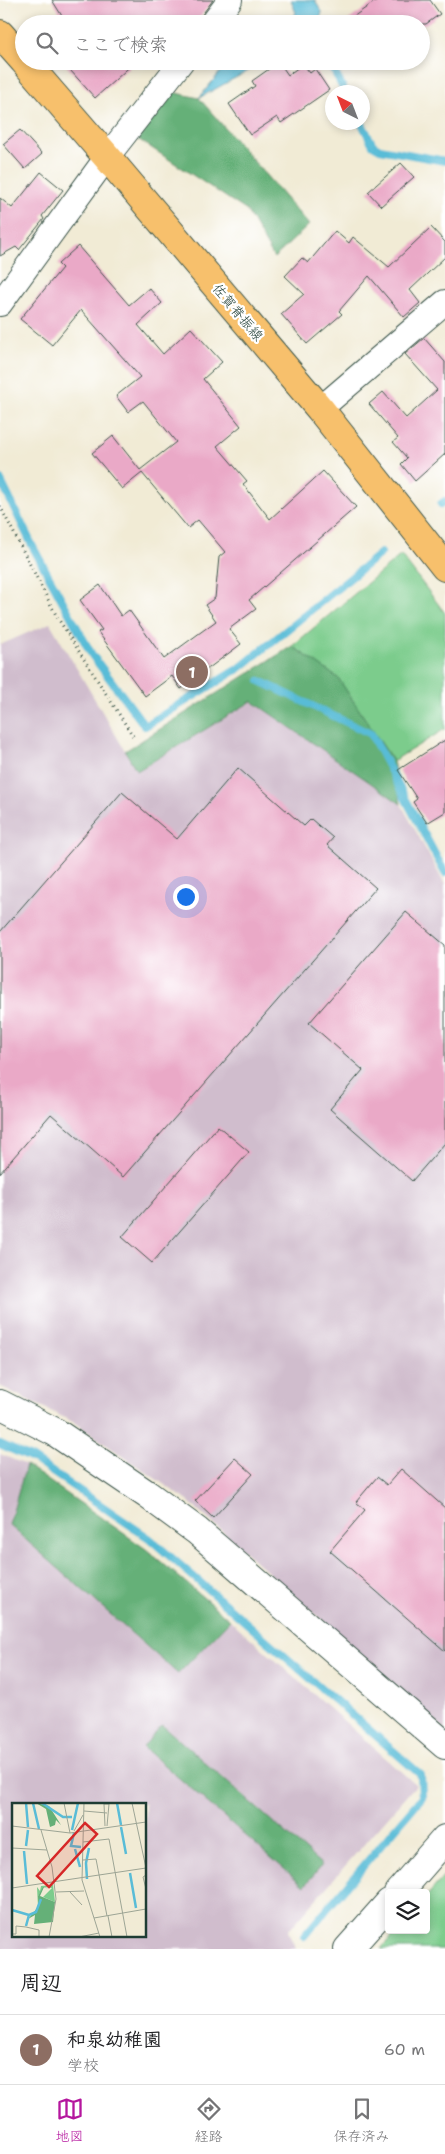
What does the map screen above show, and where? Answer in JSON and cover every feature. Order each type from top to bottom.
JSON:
[{"type":"main road","name":"佐賀脊振線","points":[[0,34],[15,51]]},
{"type":"main road","name":"佐賀脊振線","points":[[32,70],[107,156],[320,409],[445,567]]},
{"type":"street","points":[[219,15],[230,0]]},
{"type":"street","points":[[0,304],[107,156],[175,70]]},
{"type":"street","points":[[320,409],[445,302]]},
{"type":"street","points":[[0,1404],[55,1432],[148,1495],[197,1531],[445,1745]]},
{"type":"street","points":[[401,1889],[445,1839]]},
{"type":"street","points":[[348,1949],[385,1907]]},
{"type":"path","points":[[0,506],[57,616],[133,736]]},
{"type":"shaded area","points":[[50,623],[137,771],[252,701],[401,804],[445,885],[445,1730],[188,1501],[75,1423],[0,1386],[0,645]]},
{"type":"shaded area","points":[[0,1454],[26,1465],[146,1549],[230,1620],[416,1785],[288,1931],[296,1949],[0,1949]]},
{"type":"green space","points":[[168,91],[199,98],[309,225],[274,258],[247,211],[132,135]]},
{"type":"green space","points":[[401,555],[445,613],[445,729],[393,761],[338,678],[292,646]]},
{"type":"green space","points":[[292,646],[338,678],[393,761],[401,804],[252,701],[137,771],[125,751]]},
{"type":"green space","points":[[26,1465],[146,1549],[230,1620],[178,1674],[9,1525]]},
{"type":"green space","points":[[162,1725],[322,1865],[304,1886],[143,1747]]},
{"type":"green space","points":[[445,1875],[445,1949],[381,1949],[394,1934],[430,1934],[430,1892]]},
{"type":"water","points":[[291,0],[315,0],[322,13],[321,15],[295,15],[296,13]]},
{"type":"water","points":[[222,70],[250,70],[199,98]]},
{"type":"building","points":[[52,0],[213,0],[202,15],[61,15]]},
{"type":"building","points":[[377,0],[430,0],[440,14],[430,21],[430,15],[356,15]]},
{"type":"building","points":[[70,70],[126,70],[95,98]]},
{"type":"building","points":[[268,70],[285,70],[288,75],[295,70],[308,70],[310,73],[316,70],[326,85],[325,93],[281,123],[277,117],[250,135],[229,104],[255,86],[252,81]]},
{"type":"building","points":[[20,130],[42,154],[25,169],[3,144]]},
{"type":"building","points":[[401,163],[414,177],[381,206],[368,192]]},
{"type":"building","points":[[41,172],[63,190],[42,216],[44,219],[19,250],[16,247],[0,256],[0,198],[12,208]]},
{"type":"building","points":[[431,227],[445,242],[445,257],[410,290],[420,303],[404,317],[369,276],[339,311],[342,314],[307,344],[281,314],[304,294],[285,276],[302,258],[308,263],[335,231],[349,243],[353,237],[389,267]]},
{"type":"building","points":[[78,246],[129,305],[149,288],[162,303],[138,325],[163,354],[191,328],[222,362],[203,379],[241,426],[217,446],[247,481],[243,484],[270,519],[323,471],[356,507],[249,600],[256,609],[229,629],[241,644],[181,689],[172,676],[145,696],[98,632],[102,630],[80,600],[100,585],[121,616],[129,610],[164,659],[216,621],[205,605],[215,598],[219,557],[225,552],[198,520],[188,528],[142,473],[122,489],[92,453],[113,436],[140,470],[176,442],[143,401],[128,412],[116,396],[140,377],[81,310],[52,345],[20,319],[62,268],[58,264]]},
{"type":"building","points":[[424,338],[445,362],[445,454],[415,481],[401,464],[407,458],[393,442],[398,438],[369,404],[383,392],[406,418],[437,390],[405,354]]},
{"type":"building","points":[[445,740],[445,812],[427,823],[413,802],[417,799],[398,770]]},
{"type":"building","points":[[238,768],[304,826],[311,819],[333,838],[327,845],[376,888],[123,1177],[51,1114],[0,1173],[0,932],[122,792],[177,839]]},
{"type":"building","points":[[406,912],[445,945],[445,1143],[412,1181],[330,1109],[363,1070],[309,1023]]},
{"type":"building","points":[[218,1126],[249,1152],[152,1263],[122,1237]]},
{"type":"building","points":[[235,1458],[253,1474],[213,1518],[195,1501]]},
{"type":"building","points":[[401,1469],[445,1508],[445,1651],[330,1551],[365,1510],[356,1502],[377,1477],[387,1485]]},
{"type":"waterway","points":[[334,70],[341,85]]},
{"type":"waterway","points":[[365,130],[373,145],[380,149],[445,161]]},
{"type":"waterway","points":[[0,479],[34,549],[92,655],[145,726],[241,667],[381,553]]},
{"type":"waterway","points":[[441,504],[445,501]]},
{"type":"waterway","points":[[260,681],[371,734],[445,873]]},
{"type":"waterway","points":[[0,1444],[33,1459],[149,1538],[421,1775],[422,1797],[304,1936]]},
{"type":"place","name":"和泉幼稚園","points":[[192,672]]}]
